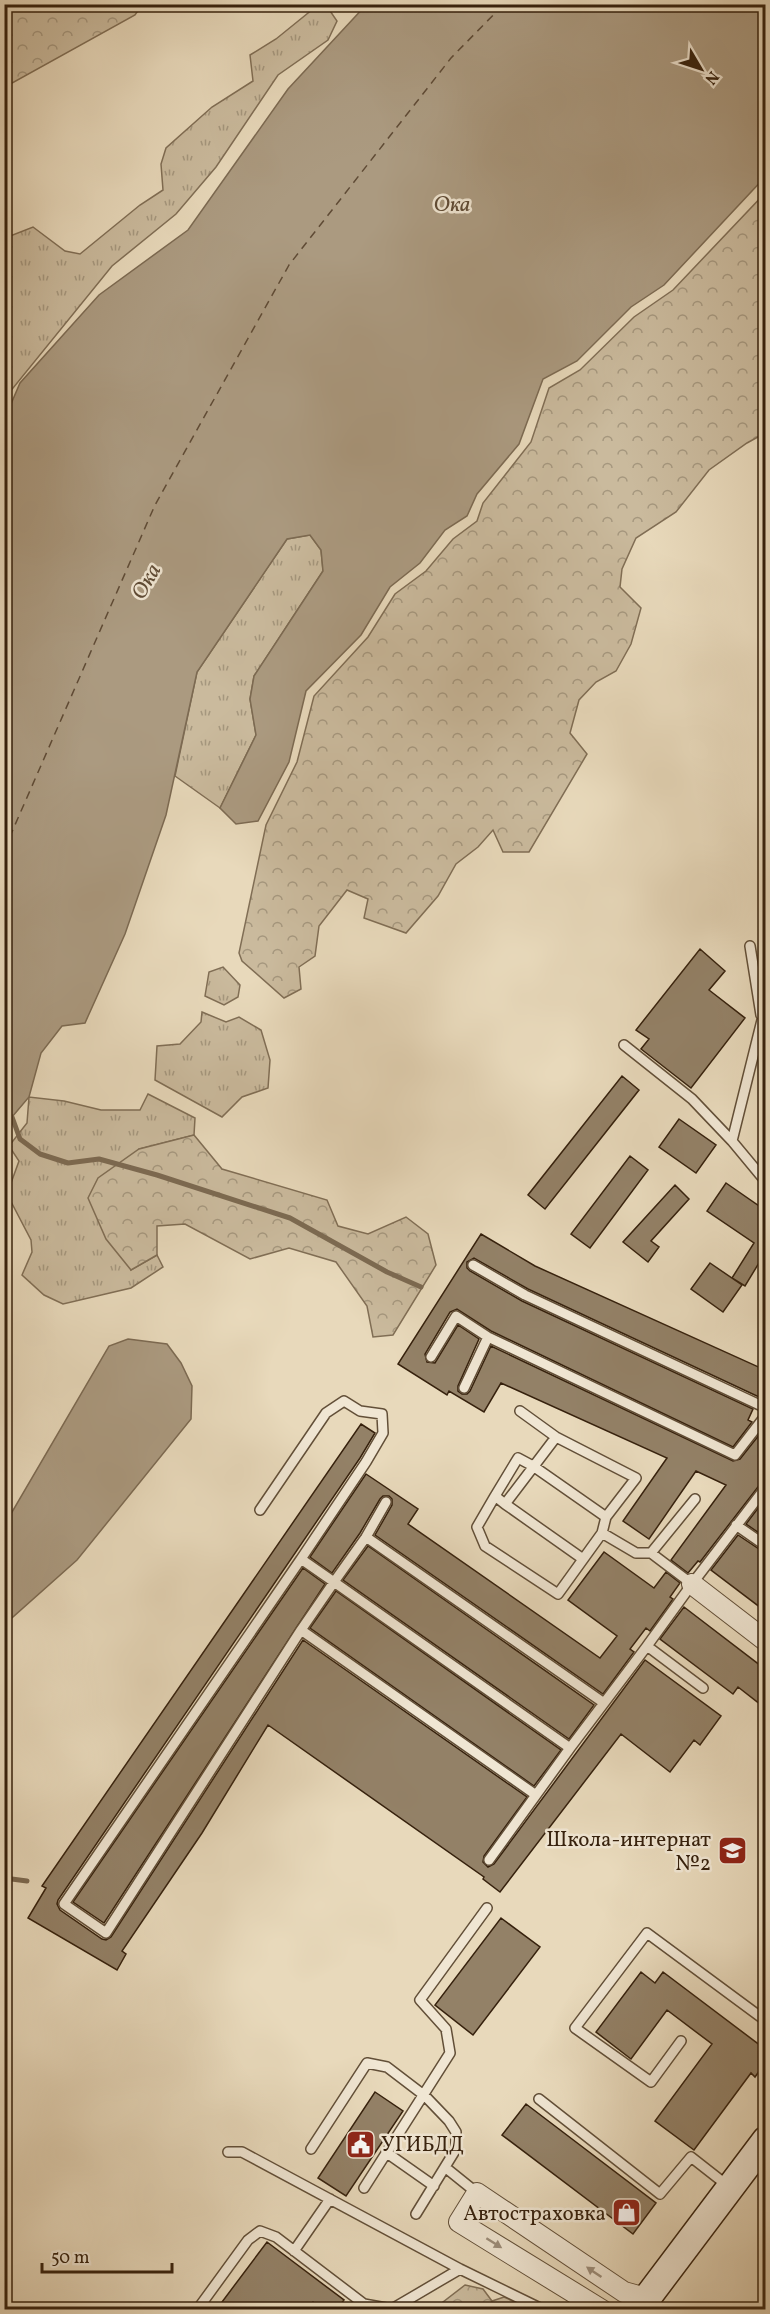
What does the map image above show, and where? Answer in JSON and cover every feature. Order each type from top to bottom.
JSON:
[{"type":"main road","points":[[650,2306],[730,2187],[765,2140]]},
{"type":"street","points":[[692,1584],[765,1641]]},
{"type":"street","points":[[602,2310],[459,2222],[477,2193],[624,2292],[650,2306]]},
{"type":"lane","points":[[750,946],[761,1016]]},
{"type":"lane","points":[[732,1141],[765,1004]]},
{"type":"lane","points":[[624,1045],[692,1099],[732,1141],[765,1182]]},
{"type":"lane","points":[[473,1265],[525,1295],[765,1408]]},
{"type":"lane","points":[[431,1357],[456,1316],[488,1337],[735,1455],[765,1415]]},
{"type":"lane","points":[[464,1388],[488,1337]]},
{"type":"lane","points":[[260,1510],[326,1413],[344,1401],[360,1411],[382,1414],[383,1433],[366,1462],[64,1904],[106,1933],[301,1630],[366,1537],[386,1502]]},
{"type":"lane","points":[[520,1411],[556,1437],[636,1479],[606,1517],[602,1533],[558,1594],[485,1546],[477,1527],[518,1458],[606,1517]]},
{"type":"lane","points":[[505,1504],[556,1437]]},
{"type":"lane","points":[[489,1860],[765,1486]]},
{"type":"lane","points":[[495,1496],[583,1559]]},
{"type":"lane","points":[[651,1553],[695,1499]]},
{"type":"lane","points":[[736,1525],[765,1546]]},
{"type":"lane","points":[[602,1533],[636,1554],[651,1553],[692,1584]]},
{"type":"lane","points":[[366,1537],[604,1703]]},
{"type":"lane","points":[[301,1559],[570,1748]]},
{"type":"lane","points":[[301,1630],[536,1795]]},
{"type":"lane","points":[[647,1646],[703,1688]]},
{"type":"lane","points":[[364,2188],[425,2096],[450,2053],[446,2029],[420,2000],[487,1908]]},
{"type":"lane","points":[[681,2042],[651,2082],[575,2028],[647,1933],[765,2021]]},
{"type":"lane","points":[[311,2149],[367,2063],[387,2067],[425,2096],[449,2121],[456,2132],[456,2149],[416,2214]]},
{"type":"lane","points":[[539,2099],[660,2194],[691,2157],[730,2187]]},
{"type":"lane","points":[[228,2152],[242,2152],[460,2269],[544,2310]]},
{"type":"lane","points":[[387,2153],[434,2186]]},
{"type":"lane","points":[[446,2168],[477,2193]]},
{"type":"lane","points":[[294,2251],[330,2199]]},
{"type":"lane","points":[[196,2310],[248,2240],[260,2231],[276,2237],[364,2304],[392,2309],[460,2269]]},
{"type":"lane","points":[[354,2310],[364,2304]]},
{"type":"green space","points":[[5,4],[142,5],[135,15],[5,87]]},
{"type":"green space","points":[[318,5],[326,5],[337,21],[328,40],[278,75],[216,167],[176,214],[112,266],[5,398],[5,238],[33,227],[65,251],[80,254],[140,205],[163,190],[161,164],[166,148],[212,107],[253,81],[250,55],[276,39]]},
{"type":"green space","points":[[765,193],[765,433],[709,470],[676,512],[636,538],[622,569],[620,587],[641,608],[631,644],[616,671],[596,682],[579,700],[570,733],[587,754],[529,852],[503,852],[493,830],[478,847],[456,864],[438,896],[406,933],[364,918],[368,899],[347,890],[319,926],[315,956],[299,967],[301,989],[284,998],[242,961],[239,953],[266,825],[297,762],[314,696],[368,637],[395,594],[426,571],[453,539],[477,521],[483,503],[531,442],[549,388],[580,370],[634,317],[673,290]]},
{"type":"green space","points":[[310,535],[321,550],[323,571],[254,676],[250,699],[256,735],[220,808],[175,776],[197,672],[287,539]]},
{"type":"green space","points":[[223,967],[240,985],[238,997],[224,1005],[205,996],[209,972]]},
{"type":"green space","points":[[202,1012],[226,1022],[239,1017],[261,1030],[270,1060],[268,1088],[242,1097],[222,1117],[155,1080],[157,1046],[180,1044],[201,1022]]},
{"type":"green space","points":[[148,1094],[195,1118],[194,1135],[139,1149],[131,1270],[157,1255],[163,1267],[131,1288],[63,1304],[44,1295],[22,1275],[32,1252],[31,1240],[7,1194],[19,1161],[9,1146],[27,1123],[29,1097],[64,1101],[101,1110],[140,1110]]},
{"type":"green space","points":[[194,1135],[222,1169],[327,1200],[338,1226],[368,1234],[406,1217],[428,1234],[436,1265],[393,1335],[373,1337],[367,1306],[336,1262],[289,1248],[250,1259],[185,1224],[157,1226],[157,1255],[131,1270],[106,1239],[88,1198],[98,1178],[139,1149]]},
{"type":"green space","points":[[465,2285],[483,2289],[492,2301],[504,2297],[530,2309],[434,2309]]},
{"type":"water","name":"Ока","points":[[366,5],[765,5],[765,177],[664,285],[631,307],[577,361],[543,379],[519,444],[477,494],[467,516],[445,530],[420,563],[390,587],[361,635],[306,691],[289,762],[258,821],[236,824],[220,808],[256,735],[250,699],[254,676],[323,571],[321,550],[310,535],[287,539],[197,672],[166,815],[125,934],[85,1023],[62,1026],[41,1053],[29,1097],[12,1117],[4,1112],[5,418],[20,383],[99,295],[188,230],[288,89]]},
{"type":"water","points":[[128,1339],[167,1344],[181,1363],[192,1386],[191,1419],[77,1560],[5,1624],[5,1524],[109,1346]]},
{"type":"building","points":[[700,949],[725,971],[709,990],[745,1018],[691,1088],[641,1049],[649,1039],[636,1030]]},
{"type":"building","points":[[622,1076],[639,1090],[545,1209],[528,1195]]},
{"type":"building","points":[[679,1119],[716,1145],[696,1173],[659,1147]]},
{"type":"building","points":[[630,1156],[648,1170],[590,1248],[571,1234]]},
{"type":"building","points":[[726,1183],[765,1210],[765,1253],[745,1286],[732,1278],[754,1243],[707,1211]]},
{"type":"building","points":[[675,1185],[689,1199],[651,1241],[659,1247],[648,1262],[623,1242]]},
{"type":"building","points":[[481,1234],[535,1266],[765,1370],[765,1392],[762,1390],[759,1397],[528,1289],[474,1258],[467,1262],[467,1268],[470,1271],[522,1301],[753,1409],[748,1420],[752,1422],[733,1447],[491,1331],[457,1309],[450,1312],[425,1354],[427,1362],[435,1363],[458,1325],[479,1339],[458,1386],[458,1391],[462,1394],[470,1391],[491,1346],[733,1461],[740,1459],[763,1430],[765,1433],[765,1480],[700,1562],[698,1561],[688,1573],[671,1560],[726,1485],[696,1471],[649,1539],[623,1521],[667,1458],[501,1383],[484,1412],[449,1391],[447,1395],[398,1364]]},
{"type":"building","points":[[710,1263],[742,1285],[723,1312],[691,1289]]},
{"type":"building","points":[[361,1424],[375,1433],[360,1458],[58,1900],[60,1910],[102,1939],[106,1940],[111,1937],[303,1640],[527,1797],[484,1856],[483,1862],[488,1867],[494,1864],[645,1660],[721,1716],[700,1745],[694,1740],[670,1772],[621,1734],[500,1892],[483,1879],[484,1877],[268,1725],[202,1833],[122,1951],[126,1954],[117,1970],[28,1918],[46,1888],[42,1886]]},
{"type":"building","points":[[366,1474],[418,1509],[408,1524],[600,1658],[617,1636],[568,1600],[604,1552],[654,1588],[666,1572],[680,1583],[670,1597],[673,1599],[650,1631],[646,1628],[630,1649],[634,1652],[603,1694],[375,1535],[392,1505],[392,1499],[389,1496],[383,1496],[380,1499],[332,1573],[310,1557]]},
{"type":"building","points":[[765,1499],[765,1537],[746,1524]]},
{"type":"building","points":[[738,1535],[765,1553],[765,1611],[711,1570]]},
{"type":"building","points":[[368,1546],[594,1705],[569,1739],[343,1580]]},
{"type":"building","points":[[303,1568],[325,1584],[104,1923],[73,1902]]},
{"type":"building","points":[[336,1591],[561,1750],[534,1786],[310,1628]]},
{"type":"building","points":[[684,1607],[765,1669],[765,1708],[738,1687],[733,1694],[660,1639]]},
{"type":"building","points":[[501,1918],[540,1947],[473,2035],[435,2005]]},
{"type":"building","points":[[641,1972],[655,1983],[663,1972],[765,2049],[765,2063],[755,2077],[751,2073],[694,2150],[655,2121],[712,2044],[667,2010],[631,2059],[596,2032]]},
{"type":"building","name":"УГИБДД","points":[[375,2092],[403,2111],[346,2196],[318,2178]]},
{"type":"building","points":[[526,2104],[656,2203],[633,2234],[502,2135]]},
{"type":"building","points":[[267,2242],[344,2300],[336,2310],[323,2310],[313,2302],[308,2310],[216,2310]]},
{"type":"waterway","points":[[12,1117],[20,1139],[40,1154],[68,1163],[99,1159],[157,1175],[290,1218],[387,1272],[421,1287]]},
{"type":"waterway","points":[[4,1878],[27,1881]]},
{"type":"ferry route","points":[[4,850],[155,505],[289,265],[451,58],[504,4]]},
{"type":"place","name":"Школа-интернат №2","points":[[732,1851]]},
{"type":"place","name":"УГИБДД","points":[[360,2144]]},
{"type":"place","name":"Автостраховка","points":[[627,2213]]}]
